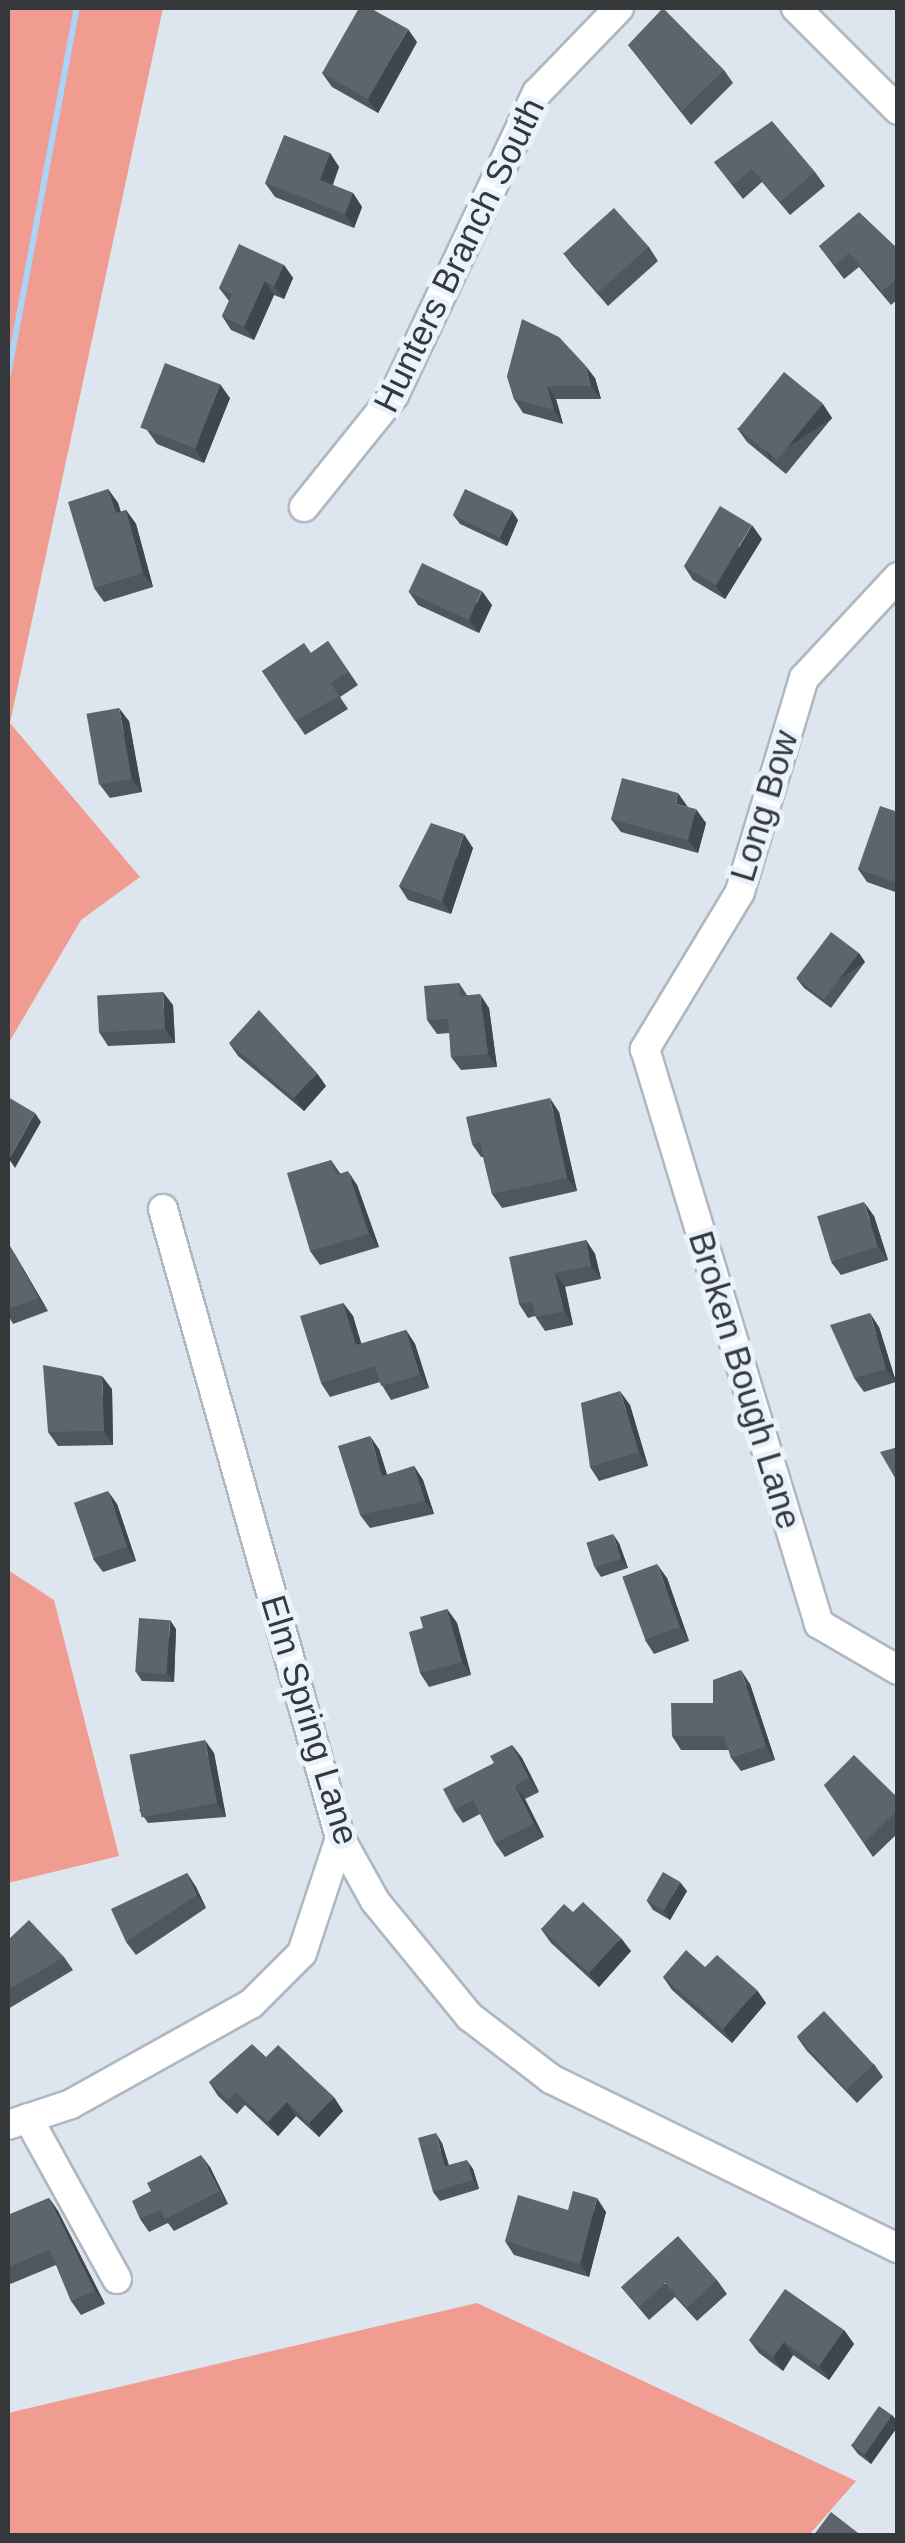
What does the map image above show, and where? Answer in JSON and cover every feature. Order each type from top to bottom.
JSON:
[{"type":"street","name":"Hunters Branch South","points":[[304,506],[394,395],[537,93],[618,8]]},
{"type":"street","points":[[796,8],[898,110]]},
{"type":"street","name":"Long Bow","points":[[645,1049],[740,892],[804,678],[898,577]]},
{"type":"street","name":"Broken Bough Lane","points":[[645,1049],[819,1624],[898,1670]]},
{"type":"street","name":"Elm Spring Lane","points":[[163,1210],[340,1838],[435,1980],[509,2050],[898,2248]]},
{"type":"street","points":[[117,2279],[18,2122],[174,2051],[275,1983],[302,1953],[340,1838]]},
{"type":"shaded area","points":[[8,8],[163,8],[10,723],[140,877],[81,920],[8,1044]]},
{"type":"shaded area","points":[[8,1570],[54,1600],[119,1856],[8,1883]]},
{"type":"shaded area","points":[[477,2303],[856,2481],[809,2535],[8,2535],[8,2413]]},
{"type":"building","points":[[359,8],[370,8],[408,29],[368,99],[322,73]]},
{"type":"building","points":[[663,8],[724,70],[682,111],[628,45]]},
{"type":"building","points":[[772,121],[815,172],[780,202],[752,169],[733,185],[714,162]]},
{"type":"building","points":[[284,135],[330,153],[320,180],[353,193],[345,214],[265,183]]},
{"type":"building","points":[[614,208],[649,247],[598,292],[563,254]]},
{"type":"building","points":[[859,212],[898,249],[898,278],[882,291],[849,253],[835,265],[819,246]]},
{"type":"building","points":[[239,244],[284,265],[274,286],[265,281],[244,327],[222,316],[232,294],[219,288]]},
{"type":"building","points":[[522,319],[559,337],[585,365],[591,386],[547,386],[554,410],[514,399],[507,376]]},
{"type":"building","points":[[165,363],[220,384],[195,449],[140,427]]},
{"type":"building","points":[[784,372],[823,403],[777,460],[738,429]]},
{"type":"building","points":[[108,489],[116,513],[126,510],[143,573],[94,588],[68,502]]},
{"type":"building","points":[[465,489],[512,511],[500,537],[453,515]]},
{"type":"building","points":[[720,506],[752,525],[716,585],[684,566]]},
{"type":"building","points":[[422,563],[482,591],[468,620],[408,592]]},
{"type":"building","points":[[328,641],[348,672],[331,683],[339,696],[295,721],[262,671],[304,643],[311,653]]},
{"type":"building","points":[[119,708],[132,779],[99,785],[87,714]]},
{"type":"building","points":[[622,778],[678,793],[676,804],[696,809],[688,840],[611,819]]},
{"type":"building","points":[[880,806],[898,812],[898,883],[858,869]]},
{"type":"building","points":[[431,823],[464,834],[442,901],[399,886]]},
{"type":"building","points":[[831,932],[859,953],[824,999],[796,978]]},
{"type":"building","points":[[459,983],[460,996],[480,994],[488,1054],[451,1057],[448,1019],[427,1020],[424,986]]},
{"type":"building","points":[[163,992],[165,1029],[99,1032],[97,995]]},
{"type":"building","points":[[259,1010],[317,1073],[294,1098],[229,1043]]},
{"type":"building","points":[[8,1097],[35,1113],[9,1159],[8,1158]]},
{"type":"building","points":[[550,1098],[567,1178],[492,1194],[480,1142],[472,1144],[466,1117]]},
{"type":"building","points":[[331,1160],[336,1175],[348,1171],[369,1234],[310,1251],[287,1173]]},
{"type":"building","points":[[864,1202],[878,1247],[831,1261],[817,1216]]},
{"type":"building","points":[[586,1240],[591,1266],[555,1273],[564,1311],[536,1317],[532,1302],[519,1304],[509,1257]]},
{"type":"building","points":[[8,1243],[39,1298],[8,1309]]},
{"type":"building","points":[[343,1303],[356,1345],[406,1330],[420,1375],[381,1386],[375,1366],[321,1383],[300,1316]]},
{"type":"building","points":[[870,1313],[886,1369],[854,1378],[830,1325]]},
{"type":"building","points":[[43,1365],[102,1376],[104,1431],[48,1432]]},
{"type":"building","points":[[620,1391],[639,1452],[590,1467],[581,1403]]},
{"type":"building","points":[[370,1436],[382,1476],[414,1466],[425,1501],[360,1515],[338,1446]]},
{"type":"building","points":[[898,1447],[898,1483],[880,1452]]},
{"type":"building","points":[[108,1491],[127,1547],[93,1559],[74,1503]]},
{"type":"building","points":[[613,1534],[621,1559],[594,1567],[586,1543]]},
{"type":"building","points":[[657,1564],[680,1627],[645,1640],[622,1577]]},
{"type":"building","points":[[447,1609],[462,1662],[420,1673],[409,1632],[423,1628],[420,1617]]},
{"type":"building","points":[[139,1618],[170,1620],[166,1674],[135,1672]]},
{"type":"building","points":[[741,1670],[766,1746],[731,1758],[724,1736],[672,1736],[671,1703],[713,1703],[713,1680]]},
{"type":"building","points":[[205,1740],[217,1803],[142,1818],[129,1755]]},
{"type":"building","points":[[512,1745],[529,1778],[515,1786],[534,1824],[495,1843],[473,1800],[454,1810],[443,1789],[494,1763],[490,1756]]},
{"type":"building","points":[[854,1755],[898,1798],[898,1809],[864,1843],[824,1785]]},
{"type":"building","points":[[663,1872],[680,1882],[664,1911],[647,1901]]},
{"type":"building","points":[[187,1873],[197,1895],[126,1942],[111,1909]]},
{"type":"building","points":[[583,1902],[621,1938],[589,1973],[541,1929],[564,1904],[573,1912]]},
{"type":"building","points":[[29,1920],[64,1957],[8,1990],[8,1940]]},
{"type":"building","points":[[686,1950],[705,1967],[717,1955],[757,1990],[723,2029],[663,1977]]},
{"type":"building","points":[[824,2011],[874,2064],[847,2090],[797,2036]]},
{"type":"building","points":[[252,2044],[266,2057],[278,2045],[334,2097],[309,2123],[287,2102],[268,2122],[236,2092],[228,2100],[209,2082]]},
{"type":"building","points":[[436,2133],[445,2166],[467,2160],[473,2180],[433,2192],[418,2138]]},
{"type":"building","points":[[201,2155],[220,2191],[165,2219],[161,2210],[140,2219],[132,2201],[151,2191],[147,2183]]},
{"type":"building","points":[[573,2191],[597,2198],[580,2264],[505,2241],[518,2195],[568,2210]]},
{"type":"building","points":[[49,2198],[95,2291],[71,2301],[50,2250],[8,2267],[8,2215]]},
{"type":"building","points":[[678,2236],[717,2280],[687,2308],[665,2283],[639,2307],[621,2287]]},
{"type":"building","points":[[785,2289],[844,2330],[819,2366],[784,2342],[773,2357],[749,2340]]},
{"type":"building","points":[[879,2406],[892,2415],[865,2454],[851,2445]]},
{"type":"building","points":[[831,2512],[862,2536],[813,2536]]},
{"type":"waterway","points":[[8,375],[77,8]]}]
